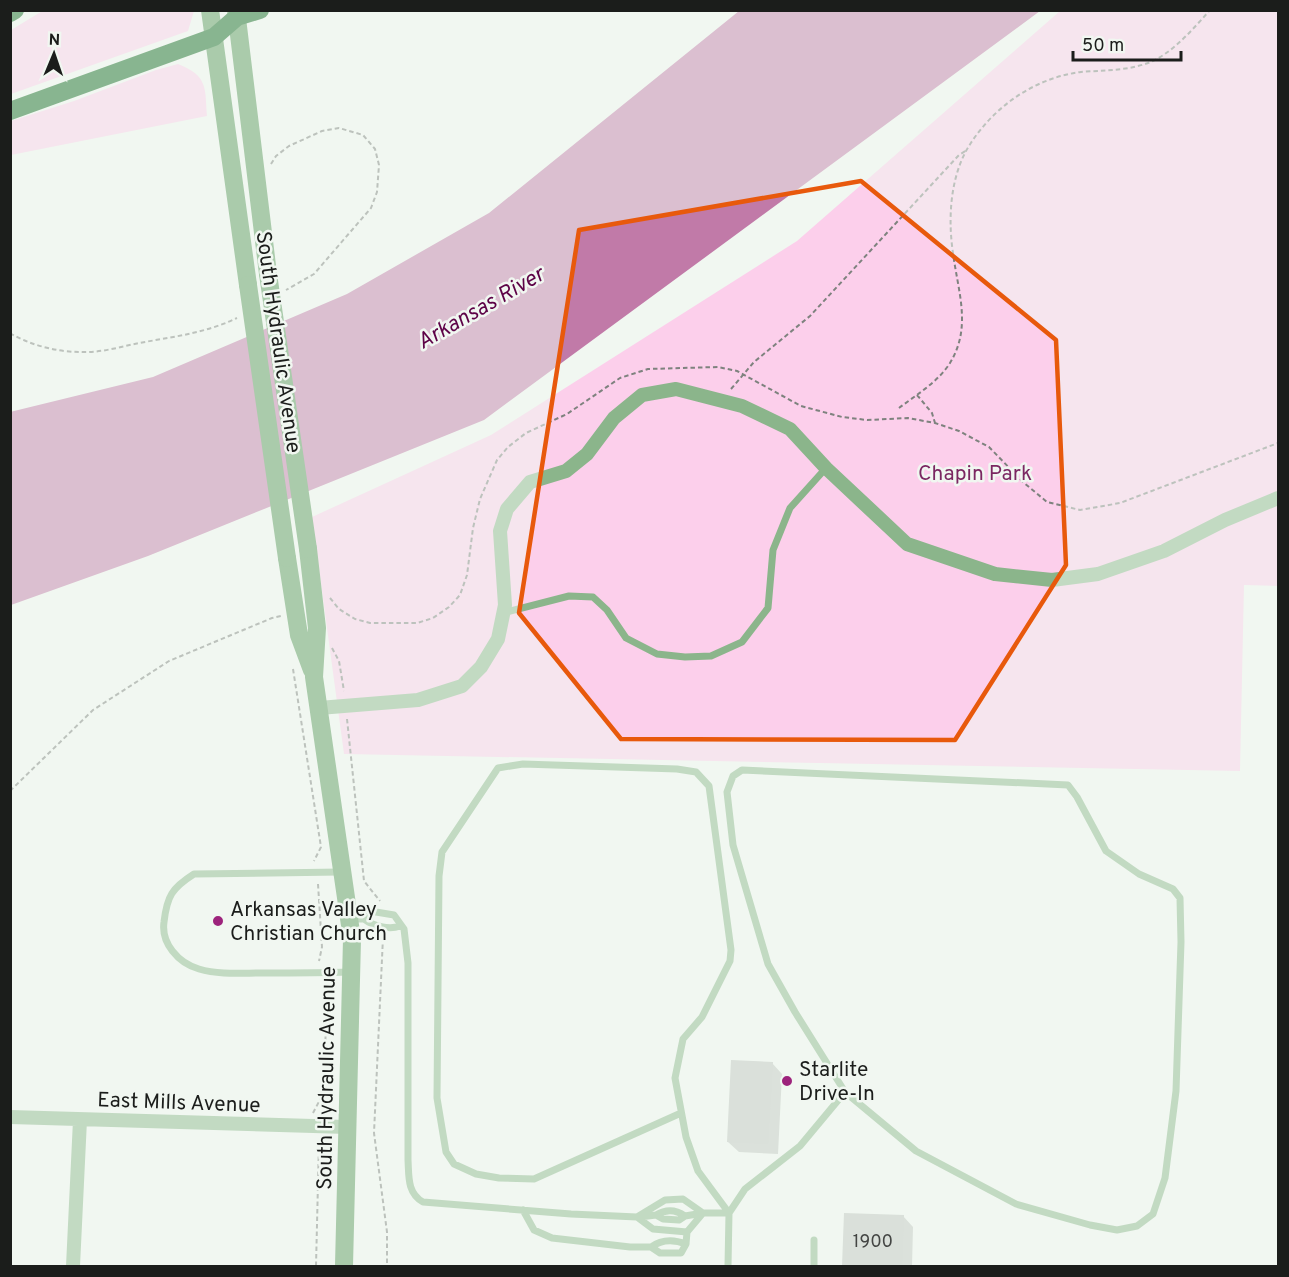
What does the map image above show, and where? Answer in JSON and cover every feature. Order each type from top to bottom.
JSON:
[{"type":"highway","points":[[10,13],[15,10]]},
{"type":"highway","points":[[10,111],[214,37],[232,13],[260,10]]},
{"type":"street","name":"South Hydraulic Avenue","points":[[210,10],[298,635],[314,677],[342,872],[356,919],[352,939],[344,1266]]},
{"type":"street","name":"South Hydraulic Avenue","points":[[232,13],[318,628],[314,677]]},
{"type":"street","points":[[319,708],[418,700],[462,686],[481,667],[498,639],[505,605],[500,531],[507,509],[530,482],[566,471],[587,454],[614,418],[642,395],[676,389],[742,406],[790,429],[826,468],[907,544],[995,574],[1052,580],[1098,574],[1164,551],[1225,520],[1278,498]]},
{"type":"street","name":"East Mills Avenue","points":[[10,1117],[347,1127]]},
{"type":"street","points":[[74,1266],[80,1120]]},
{"type":"lane","points":[[503,613],[569,596],[593,597],[607,610],[626,638],[657,654],[685,657],[711,656],[742,642],[768,608],[773,550],[790,508],[826,468]]},
{"type":"lane","points":[[681,1113],[534,1179],[499,1178],[476,1174],[454,1164],[446,1152],[437,1098],[439,876],[442,852],[498,768],[523,764],[677,769],[696,772],[709,786],[731,950],[730,961],[702,1017],[683,1039],[675,1078],[686,1137],[698,1171],[729,1213]]},
{"type":"lane","points":[[742,770],[1068,785],[1077,797],[1106,851],[1139,874],[1173,889],[1180,898],[1181,942],[1176,1091],[1164,1178],[1153,1214],[1137,1226],[1117,1230],[1016,1204],[916,1151],[845,1092],[768,964],[733,845],[727,792],[734,777],[742,770]]},
{"type":"lane","points":[[342,872],[194,874],[177,885],[166,903],[163,927],[168,946],[180,959],[197,969],[223,973],[351,972]]},
{"type":"lane","points":[[356,919],[370,912],[382,912],[394,915],[404,930],[408,963],[408,1160],[411,1190],[415,1197],[423,1202],[638,1217],[656,1215],[663,1219],[679,1220],[685,1216],[729,1213]]},
{"type":"lane","points":[[356,919],[393,929],[400,926]]},
{"type":"lane","points":[[728,1266],[729,1213],[745,1189],[800,1146],[845,1092]]},
{"type":"lane","points":[[638,1217],[665,1200],[683,1199],[703,1214]]},
{"type":"lane","points":[[523,1210],[534,1230],[552,1238],[630,1247],[651,1247],[660,1253],[681,1253],[686,1244],[687,1232],[703,1214]]},
{"type":"lane","points":[[638,1217],[653,1229],[687,1232]]},
{"type":"lane","points":[[651,1247],[659,1241],[677,1240],[686,1244]]},
{"type":"lane","points":[[814,1240],[814,1266]]},
{"type":"path","points":[[899,408],[917,395],[949,364],[959,344],[963,307],[952,253],[954,185],[967,150],[985,125],[1010,100],[1051,78],[1081,72],[1119,71],[1150,63],[1174,46],[1210,10]]},
{"type":"path","points":[[722,400],[742,374],[810,316],[959,155],[967,150]]},
{"type":"path","points":[[327,591],[339,609],[355,619],[370,623],[417,623],[433,618],[449,607],[460,594],[467,575],[473,528],[480,499],[497,460],[508,447],[526,433],[567,414],[620,378],[648,369],[718,367],[742,374],[801,406],[842,417],[867,420],[908,418],[935,423],[959,431],[989,447],[1023,482],[1047,502],[1080,510],[1120,503],[1278,443]]},
{"type":"path","points":[[917,395],[932,413],[935,423]]},
{"type":"path","points":[[10,791],[93,710],[169,661],[272,618],[295,614]]},
{"type":"path","points":[[292,662],[321,847],[313,863],[318,884],[322,946],[319,962],[326,981],[325,1090],[312,1113],[314,1119]]},
{"type":"path","points":[[347,713],[364,881],[381,902],[382,912]]},
{"type":"path","points":[[382,926],[374,1132],[387,1232],[387,1266]]},
{"type":"path","points":[[316,1266],[319,1141]]},
{"type":"highlighted area","points":[[861,181],[1056,340],[1066,565],[955,740],[621,739],[519,613],[579,230]]},
{"type":"green space","points":[[44,10],[194,11],[188,31],[11,94],[11,30]]},
{"type":"green space","name":"Chapin Park","points":[[1060,11],[1278,11],[1278,586],[1244,585],[1240,771],[344,754],[312,517],[491,435],[797,241]]},
{"type":"green space","points":[[178,64],[188,68],[200,78],[205,90],[207,116],[11,155],[11,121]]},
{"type":"water","name":"Arkansas River","points":[[739,11],[1040,11],[484,420],[148,556],[11,605],[10,412],[153,377],[347,294],[489,213]]},
{"type":"building","points":[[731,1060],[773,1062],[768,1144],[727,1142]]},
{"type":"building","points":[[844,1213],[904,1215],[902,1266],[842,1266]]},
{"type":"place","name":"Arkansas Valley Christian Church","points":[[218,921]]},
{"type":"place","name":"Starlite Drive-In","points":[[787,1081]]}]
